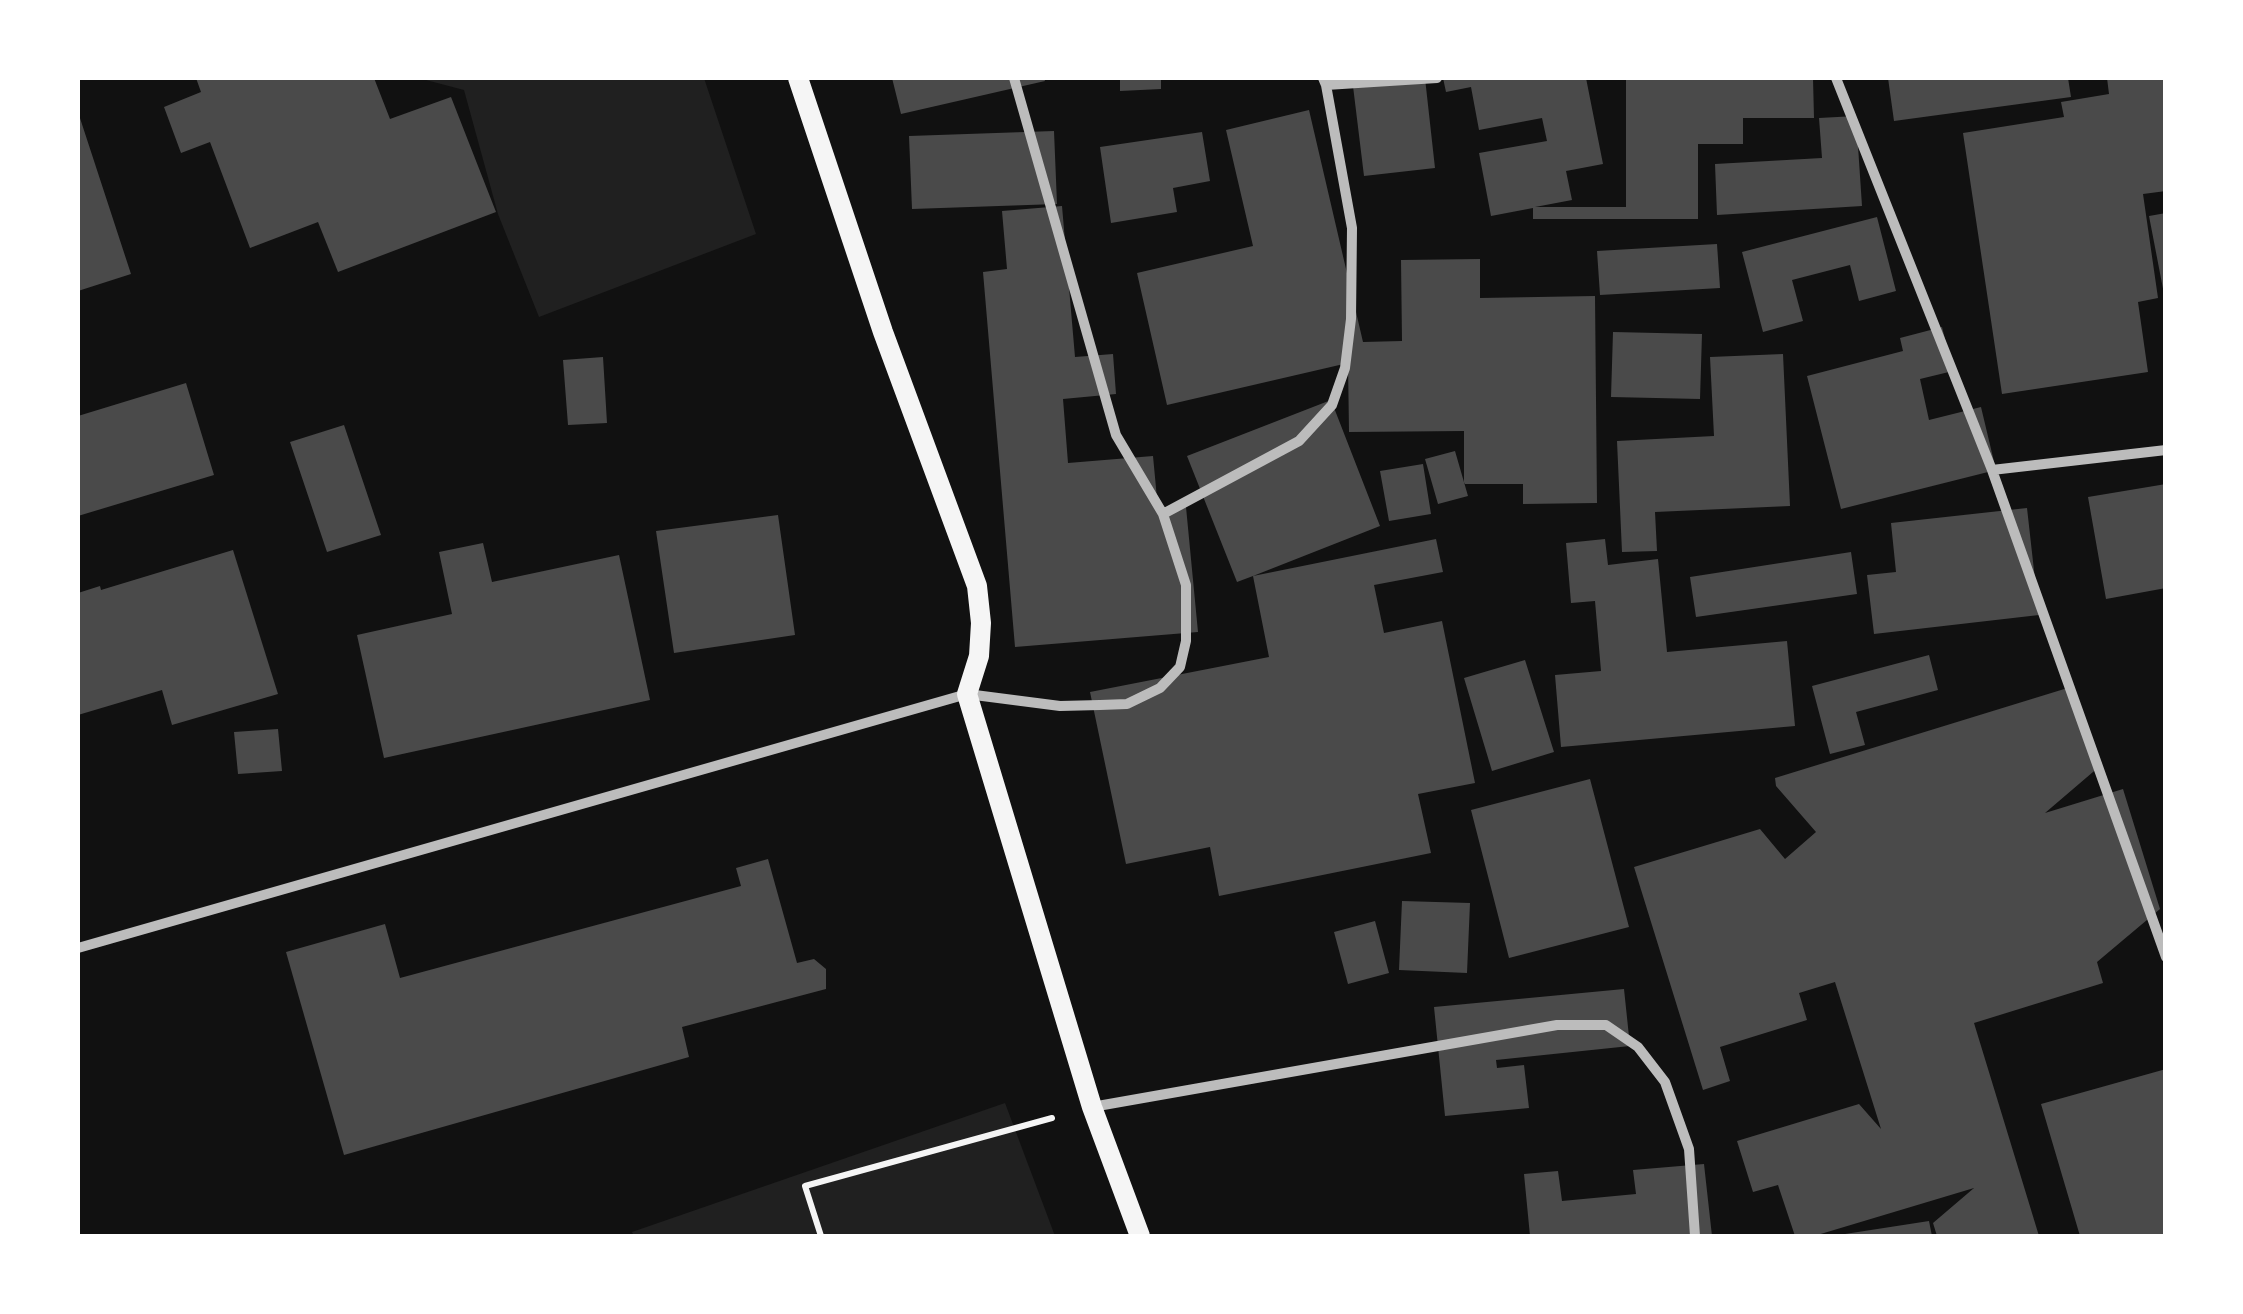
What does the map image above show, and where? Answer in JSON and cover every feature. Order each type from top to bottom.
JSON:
[{"type":"main road","points":[[798,78],[883,332],[977,586],[979,656],[968,694],[1092,1107],[1140,1236]]},
{"type":"street","points":[[78,948],[968,694],[1087,706],[1127,704],[1160,688],[1180,667],[1186,641],[1186,585],[1163,514],[1116,435],[1014,78]]},
{"type":"street","points":[[1163,514],[1298,441],[1332,405],[1344,368],[1351,319],[1352,228],[1324,81],[1437,78]]},
{"type":"street","points":[[1836,78],[1992,470],[2166,957]]},
{"type":"street","points":[[1992,470],[2166,450]]},
{"type":"street","points":[[1092,1107],[1556,1025],[1606,1025],[1638,1047],[1665,1082],[1689,1148],[1695,1236]]},
{"type":"path","points":[[822,1236],[805,1186],[1092,1107]]},
{"type":"shaded area","points":[[424,78],[704,78],[756,234],[539,317],[498,214],[464,90]]},
{"type":"shaded area","points":[[1005,1103],[1055,1236],[634,1236],[632,1232]]},
{"type":"building","points":[[196,78],[374,78],[390,119],[451,97],[496,212],[338,272],[318,222],[250,248],[210,142],[181,153],[164,107],[201,92]]},
{"type":"building","points":[[892,78],[1044,78],[1045,81],[901,114]]},
{"type":"building","points":[[1120,78],[1161,78],[1161,89],[1120,91]]},
{"type":"building","points":[[1352,78],[1425,78],[1435,168],[1364,176]]},
{"type":"building","points":[[1443,78],[1586,78],[1603,164],[1566,171],[1572,200],[1535,207],[1626,207],[1626,78],[1813,78],[1814,118],[1743,118],[1743,144],[1698,144],[1698,219],[1533,219],[1533,208],[1491,216],[1479,153],[1547,141],[1542,118],[1479,130],[1471,87],[1446,92]]},
{"type":"building","points":[[1888,78],[2068,78],[2071,97],[1894,121]]},
{"type":"building","points":[[2107,78],[2166,78],[2166,191],[2143,194],[2158,298],[2138,302],[2148,372],[2002,394],[1963,133],[2064,117],[2061,102],[2109,94]]},
{"type":"building","points":[[1309,110],[1363,342],[1402,341],[1401,260],[1480,259],[1480,298],[1595,296],[1597,503],[1523,504],[1523,484],[1464,484],[1464,431],[1349,432],[1348,363],[1167,405],[1137,273],[1253,246],[1226,130]]},
{"type":"building","points":[[78,112],[131,274],[78,291]]},
{"type":"building","points":[[1856,116],[1862,206],[1717,215],[1715,164],[1822,158],[1819,118]]},
{"type":"building","points":[[1054,131],[1057,204],[912,209],[909,136]]},
{"type":"building","points":[[1202,132],[1210,181],[1173,188],[1177,212],[1111,223],[1100,147]]},
{"type":"building","points":[[1062,206],[1075,357],[1113,354],[1116,394],[1063,399],[1068,463],[1153,456],[1158,509],[1186,507],[1198,632],[1015,647],[983,272],[1007,269],[1002,211]]},
{"type":"building","points":[[2166,213],[2166,294],[2164,294],[2149,216]]},
{"type":"building","points":[[1877,217],[1896,291],[1859,301],[1850,265],[1792,280],[1803,321],[1763,332],[1742,252]]},
{"type":"building","points":[[1717,244],[1720,288],[1600,295],[1597,251]]},
{"type":"building","points":[[1942,327],[1953,371],[1920,379],[1929,420],[1981,407],[1996,470],[1841,509],[1807,376],[1903,351],[1900,338]]},
{"type":"building","points":[[1613,332],[1702,334],[1700,399],[1611,397]]},
{"type":"building","points":[[1783,354],[1790,506],[1655,512],[1657,551],[1622,552],[1617,441],[1714,436],[1710,357]]},
{"type":"building","points":[[603,357],[607,423],[568,425],[563,360]]},
{"type":"building","points":[[186,383],[214,475],[78,516],[78,416]]},
{"type":"building","points":[[1331,400],[1380,526],[1237,582],[1187,456]]},
{"type":"building","points":[[344,425],[381,535],[327,552],[290,442]]},
{"type":"building","points":[[1455,451],[1468,496],[1438,504],[1425,459]]},
{"type":"building","points":[[1423,464],[1431,514],[1389,521],[1380,471]]},
{"type":"building","points":[[2166,484],[2166,588],[2106,599],[2088,497]]},
{"type":"building","points":[[2027,508],[2039,615],[1874,634],[1867,575],[1896,572],[1891,523]]},
{"type":"building","points":[[778,515],[795,635],[674,653],[656,531]]},
{"type":"building","points":[[1436,539],[1443,572],[1374,585],[1384,633],[1442,621],[1475,783],[1418,794],[1431,853],[1219,896],[1210,847],[1126,864],[1090,692],[1269,657],[1253,576]]},
{"type":"building","points":[[1605,539],[1608,565],[1658,559],[1667,652],[1787,641],[1795,726],[1561,747],[1555,675],[1601,671],[1595,601],[1571,603],[1566,543]]},
{"type":"building","points":[[483,543],[492,582],[619,555],[650,700],[384,758],[357,635],[452,614],[439,552]]},
{"type":"building","points":[[233,550],[278,694],[172,725],[162,690],[78,715],[78,593],[100,586],[101,590]]},
{"type":"building","points":[[1851,552],[1857,594],[1696,617],[1690,577]]},
{"type":"building","points":[[1929,655],[1938,690],[1856,712],[1865,745],[1830,754],[1812,686]]},
{"type":"building","points":[[1525,660],[1554,752],[1492,771],[1464,678]]},
{"type":"building","points":[[2074,686],[2100,766],[2045,813],[2123,789],[2160,909],[2097,962],[2103,983],[1974,1023],[2039,1236],[1937,1236],[1933,1223],[1974,1188],[1814,1236],[1795,1236],[1778,1185],[1753,1192],[1737,1141],[1859,1104],[1881,1129],[1835,982],[1799,993],[1807,1020],[1720,1047],[1730,1081],[1703,1090],[1634,867],[1760,829],[1785,859],[1816,832],[1776,786],[1775,778]]},
{"type":"building","points":[[278,729],[282,771],[238,774],[234,732]]},
{"type":"building","points":[[1590,779],[1629,927],[1509,958],[1471,810]]},
{"type":"building","points":[[768,859],[797,963],[814,959],[826,969],[826,989],[682,1027],[689,1057],[344,1155],[286,952],[385,924],[400,978],[741,886],[736,868]]},
{"type":"building","points":[[1402,901],[1470,903],[1467,973],[1399,970]]},
{"type":"building","points":[[1375,921],[1389,973],[1348,984],[1334,932]]},
{"type":"building","points":[[1624,989],[1630,1046],[1496,1060],[1497,1068],[1524,1065],[1529,1108],[1445,1116],[1434,1007]]},
{"type":"building","points":[[2166,1069],[2166,1236],[2080,1236],[2041,1104]]},
{"type":"building","points":[[1704,1164],[1712,1236],[1530,1236],[1524,1174],[1558,1171],[1562,1201],[1636,1194],[1633,1170]]},
{"type":"building","points":[[1929,1221],[1932,1236],[1845,1234]]}]
